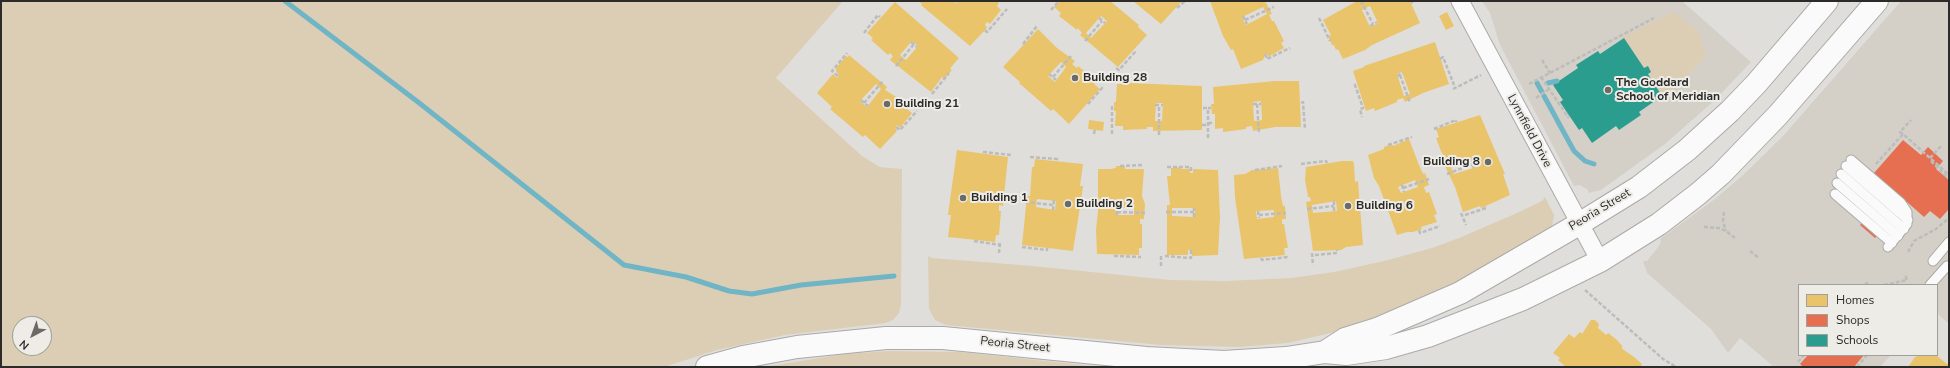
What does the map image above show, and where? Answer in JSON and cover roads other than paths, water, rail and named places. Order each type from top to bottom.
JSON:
[{"type":"main road","name":"Peoria Street","points":[[1325,352],[1345,339],[1378,329],[1460,293],[1579,224],[1662,170],[1715,125],[1747,94],[1827,1]]},
{"type":"main road","name":"Peoria Street","points":[[714,366],[754,354],[809,345],[898,338],[956,339],[1190,361],[1255,361],[1325,352],[1346,354],[1366,352],[1428,336],[1523,299],[1600,261],[1654,227],[1698,194],[1721,174],[1814,74],[1877,1]]},
{"type":"street","name":"Lynnfield Drive","points":[[1460,1],[1600,261]]},
{"type":"lane","points":[[1835,194],[1890,245],[1901,232],[1908,220],[1905,207],[1846,167],[1901,232]]},
{"type":"lane","points":[[1837,183],[1901,232]]},
{"type":"lane","points":[[1933,261],[1949,242]]},
{"type":"lane","points":[[1931,284],[1947,266]]},
{"type":"waterway","points":[[285,1],[418,102],[624,265],[686,277],[729,291],[752,294],[801,285],[894,276]]},
{"type":"waterway","points":[[1548,83],[1557,81]]},
{"type":"waterway","points":[[1537,83],[1542,92]]},
{"type":"waterway","points":[[1544,96],[1574,151],[1585,161],[1594,164]]},
{"type":"place","name":"Building 28","points":[[1075,78]]},
{"type":"place","name":"The Goddard School of Meridian","points":[[1608,90]]},
{"type":"place","name":"Building 21","points":[[887,104]]},
{"type":"place","name":"Building 8","points":[[1488,162]]},
{"type":"place","name":"Building 1","points":[[963,198]]},
{"type":"place","name":"Building 2","points":[[1068,204]]},
{"type":"place","name":"Building 6","points":[[1348,206]]}]
